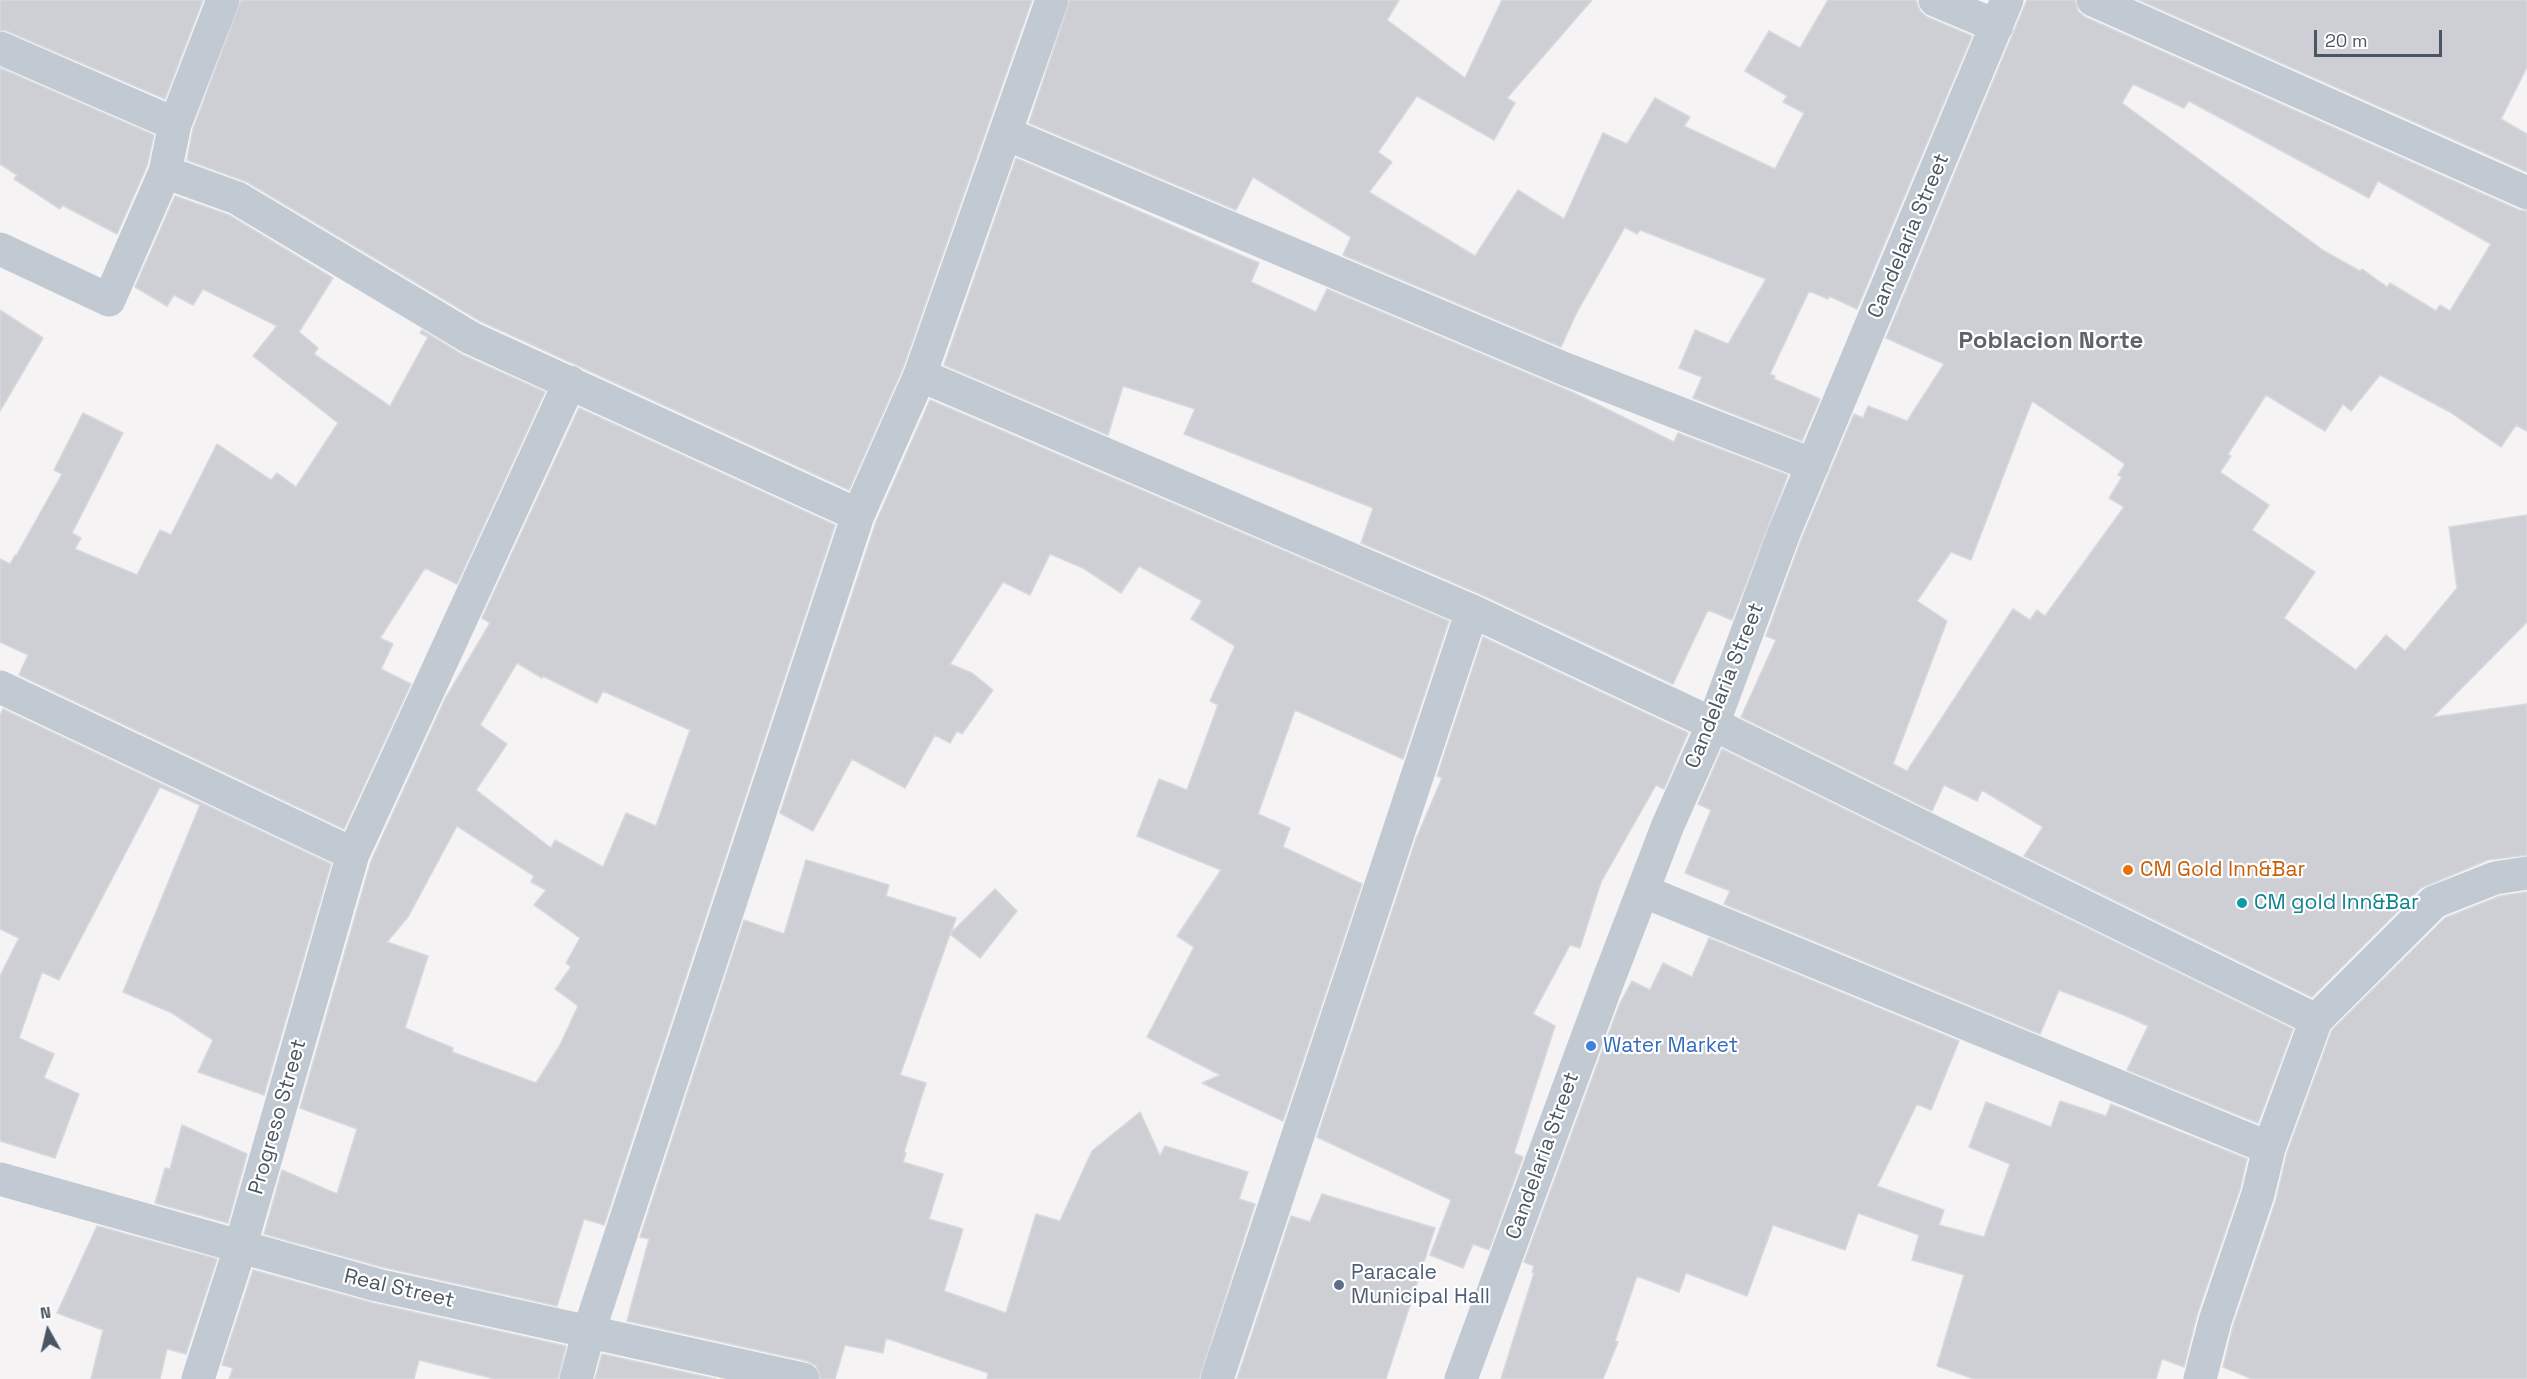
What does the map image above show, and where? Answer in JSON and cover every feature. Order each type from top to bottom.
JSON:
[{"type":"street","points":[[0,249],[109,300],[165,172],[175,124],[223,0]]},
{"type":"street","points":[[576,1379],[589,1331],[858,515],[920,375],[1007,134],[1052,0]]},
{"type":"street","points":[[1935,0],[2002,13]]},
{"type":"street","points":[[2093,0],[2527,194]]},
{"type":"street","name":"Candelaria Street","points":[[1461,1379],[1668,825],[1713,724],[1784,533],[2002,13]]},
{"type":"street","points":[[0,48],[175,124]]},
{"type":"street","points":[[1007,134],[1565,369],[1813,465]]},
{"type":"street","points":[[165,172],[237,198],[471,338],[858,515]]},
{"type":"street","points":[[920,375],[1472,611],[1713,724],[2316,1020]]},
{"type":"street","name":"Progreso Street","points":[[198,1379],[240,1248],[353,854],[570,382]]},
{"type":"street","points":[[1217,1379],[1472,611]]},
{"type":"street","points":[[0,687],[353,854]]},
{"type":"street","points":[[2200,1379],[2216,1321],[2258,1194],[2269,1148],[2316,1020],[2434,902],[2495,878],[2527,873]]},
{"type":"street","points":[[1643,891],[2269,1148]]},
{"type":"street","name":"Real Street","points":[[0,1179],[377,1285],[803,1379]]},
{"type":"building","points":[[0,0],[203,0],[165,99],[0,30]]},
{"type":"building","points":[[241,0],[1032,0],[903,368],[849,490],[480,321],[247,182],[187,160],[193,129]]},
{"type":"building","points":[[1070,0],[1399,0],[1387,20],[1465,78],[1502,0],[1592,0],[1507,98],[1515,103],[1494,140],[1417,96],[1378,152],[1392,162],[1369,192],[1475,256],[1518,190],[1564,219],[1603,133],[1627,144],[1655,98],[1690,117],[1684,126],[1775,169],[1804,113],[1783,102],[1787,96],[1745,71],[1769,31],[1800,48],[1828,0],[1916,0],[1920,11],[1927,17],[1972,36],[1857,309],[1829,296],[1828,299],[1809,291],[1770,374],[1775,376],[1774,379],[1820,399],[1802,441],[1693,398],[1702,377],[1679,368],[1695,330],[1728,344],[1766,279],[1640,230],[1637,234],[1625,227],[1576,314],[1561,347],[1343,255],[1351,237],[1253,177],[1236,210],[1029,123]]},
{"type":"building","points":[[2027,0],[2075,0],[2078,11],[2085,17],[2519,210],[2527,211],[2527,431],[2516,425],[2501,447],[2450,412],[2380,375],[2351,411],[2343,404],[2325,431],[2266,395],[2228,454],[2231,456],[2220,472],[2269,505],[2252,530],[2315,572],[2284,618],[2356,670],[2386,635],[2405,651],[2457,588],[2449,527],[2527,515],[2527,622],[2433,717],[2527,704],[2527,855],[2488,860],[2421,888],[2312,997],[2024,856],[2043,827],[1982,790],[1977,801],[1944,785],[1932,811],[1741,717],[1776,640],[1766,636],[1801,540],[1854,414],[1863,418],[1868,406],[1907,421],[1944,364],[1886,338]],"holes":[[[2133,84],[2184,108],[2189,101],[2369,198],[2378,181],[2491,244],[2450,311],[2440,305],[2436,311],[2390,283],[2387,287],[2362,269],[2360,271],[2324,251],[2122,103]],[[2032,401],[2125,464],[2118,475],[2122,477],[2109,498],[2124,507],[2045,616],[2037,610],[2030,620],[2013,609],[1907,771],[1893,764],[1947,621],[1917,601],[1951,552],[1971,560]]]},
{"type":"building","points":[[2139,0],[2527,0],[2527,67],[2501,119],[2527,134],[2527,172]]},
{"type":"building","points":[[0,68],[154,135],[147,166],[117,234],[62,205],[60,209],[14,179],[17,175],[0,164]]},
{"type":"building","points":[[1016,158],[1259,263],[1251,282],[1316,312],[1327,289],[1574,393],[1674,442],[1678,433],[1788,475],[1732,620],[1708,610],[1673,684],[1480,594],[1361,543],[1373,508],[1184,434],[1195,409],[1123,386],[1108,435],[944,365]]},
{"type":"building","points":[[175,196],[229,215],[333,278],[299,332],[318,348],[314,354],[390,406],[428,337],[420,333],[422,330],[463,355],[545,392],[457,584],[425,568],[380,638],[393,644],[381,669],[411,684],[344,829],[19,675],[28,655],[0,642],[0,559],[10,564],[16,556],[62,474],[54,470],[83,413],[123,433],[72,533],[81,538],[75,549],[137,575],[160,530],[171,535],[217,444],[271,480],[277,473],[296,487],[338,423],[253,356],[277,326],[203,289],[193,305],[174,295],[167,306],[135,287]]},
{"type":"building","points":[[0,310],[43,338],[0,411]]},
{"type":"building","points":[[930,400],[1449,621],[1403,759],[1295,710],[1258,814],[1290,828],[1283,847],[1362,884],[1283,1121],[1202,1083],[1220,1075],[1147,1037],[1194,947],[1177,936],[1221,870],[1137,836],[1159,779],[1187,790],[1218,705],[1210,701],[1235,646],[1191,619],[1202,601],[1139,566],[1121,593],[1083,568],[1050,554],[1030,595],[1003,582],[950,664],[972,673],[993,690],[962,734],[957,731],[950,743],[935,735],[905,788],[852,759],[813,831],[780,813],[876,522]]},
{"type":"building","points":[[579,408],[835,525],[604,1225],[584,1219],[557,1306],[382,1267],[264,1234],[282,1170],[337,1194],[357,1129],[300,1108],[371,861],[445,699],[490,623],[482,618]],"holes":[[[517,663],[542,678],[543,676],[597,703],[603,691],[690,730],[656,826],[626,813],[603,867],[555,840],[551,848],[476,790],[507,744],[480,725]],[[457,826],[534,876],[531,882],[546,890],[534,905],[580,938],[566,963],[571,967],[555,989],[578,1006],[560,1045],[536,1083],[452,1052],[453,1048],[405,1028],[428,956],[387,942],[408,917]]]},
{"type":"building","points":[[1483,637],[1688,733],[1664,789],[1656,785],[1601,882],[1580,948],[1570,945],[1533,1014],[1555,1026],[1514,1153],[1523,1157],[1489,1250],[1473,1244],[1463,1268],[1430,1255],[1451,1200],[1317,1137],[1416,839],[1442,778],[1437,776]]},
{"type":"building","points":[[3,709],[331,864],[264,1095],[198,1072],[213,1040],[172,1013],[123,992],[200,805],[160,787],[59,980],[42,972],[19,1038],[54,1054],[44,1078],[79,1094],[55,1158],[0,1141],[0,976],[19,938],[0,929],[0,716]]},
{"type":"building","points":[[1722,749],[2293,1029],[2258,1123],[2127,1070],[2148,1026],[2124,1015],[2059,990],[2040,1034],[1724,904],[1730,891],[1685,873],[1711,810],[1698,804]]},
{"type":"building","points":[[806,860],[889,885],[886,896],[956,918],[951,933],[995,889],[1017,911],[980,958],[950,934],[900,1075],[926,1083],[904,1152],[906,1153],[903,1162],[943,1174],[929,1219],[963,1229],[944,1291],[1006,1313],[1036,1214],[1060,1221],[1092,1151],[1140,1112],[1160,1156],[1165,1146],[1248,1172],[1239,1199],[1255,1204],[1199,1379],[987,1379],[988,1373],[886,1338],[883,1353],[845,1345],[835,1379],[821,1379],[816,1366],[807,1361],[627,1321],[649,1239],[640,1237],[744,920],[784,934]]},
{"type":"building","points":[[2527,892],[2527,1379],[2252,1379],[2223,1367],[2233,1326],[2276,1200],[2287,1153],[2332,1030],[2445,918],[2500,896]]},
{"type":"building","points":[[1709,938],[1959,1041],[1931,1110],[1917,1104],[1877,1186],[1944,1210],[1939,1225],[1984,1237],[2010,1164],[1969,1147],[1986,1102],[2051,1127],[2060,1101],[2106,1116],[2111,1104],[2247,1159],[2240,1189],[2197,1315],[2184,1367],[2162,1359],[2156,1379],[1974,1379],[1937,1366],[1964,1275],[1912,1260],[1919,1235],[1858,1213],[1845,1250],[1773,1225],[1747,1296],[1686,1273],[1679,1292],[1637,1276],[1615,1341],[1618,1342],[1603,1379],[1501,1379],[1534,1273],[1532,1272],[1534,1266],[1524,1262],[1620,1003],[1632,981],[1650,990],[1663,963],[1692,977]]},
{"type":"building","points":[[182,1125],[247,1154],[228,1223],[155,1203],[165,1168],[170,1169]]},
{"type":"building","points":[[1322,1194],[1435,1228],[1386,1379],[1237,1379],[1291,1216],[1310,1222]]},
{"type":"building","points":[[97,1226],[217,1259],[186,1354],[167,1349],[160,1379],[91,1379],[103,1330],[57,1313]]},
{"type":"building","points":[[253,1270],[373,1303],[566,1346],[558,1379],[495,1379],[419,1360],[414,1379],[229,1379],[233,1368],[222,1365]]},
{"type":"building","points":[[602,1354],[716,1379],[595,1379]]},
{"type":"place","name":"CM Gold Inn&Bar","points":[[2128,870]]},
{"type":"place","name":"CM gold Inn&Bar","points":[[2242,903]]},
{"type":"place","name":"Water Market","points":[[1591,1046]]},
{"type":"place","name":"Paracale Municipal Hall","points":[[1339,1285]]},
{"type":"district","name":"Poblacion Norte","points":[[2051,341]]}]
